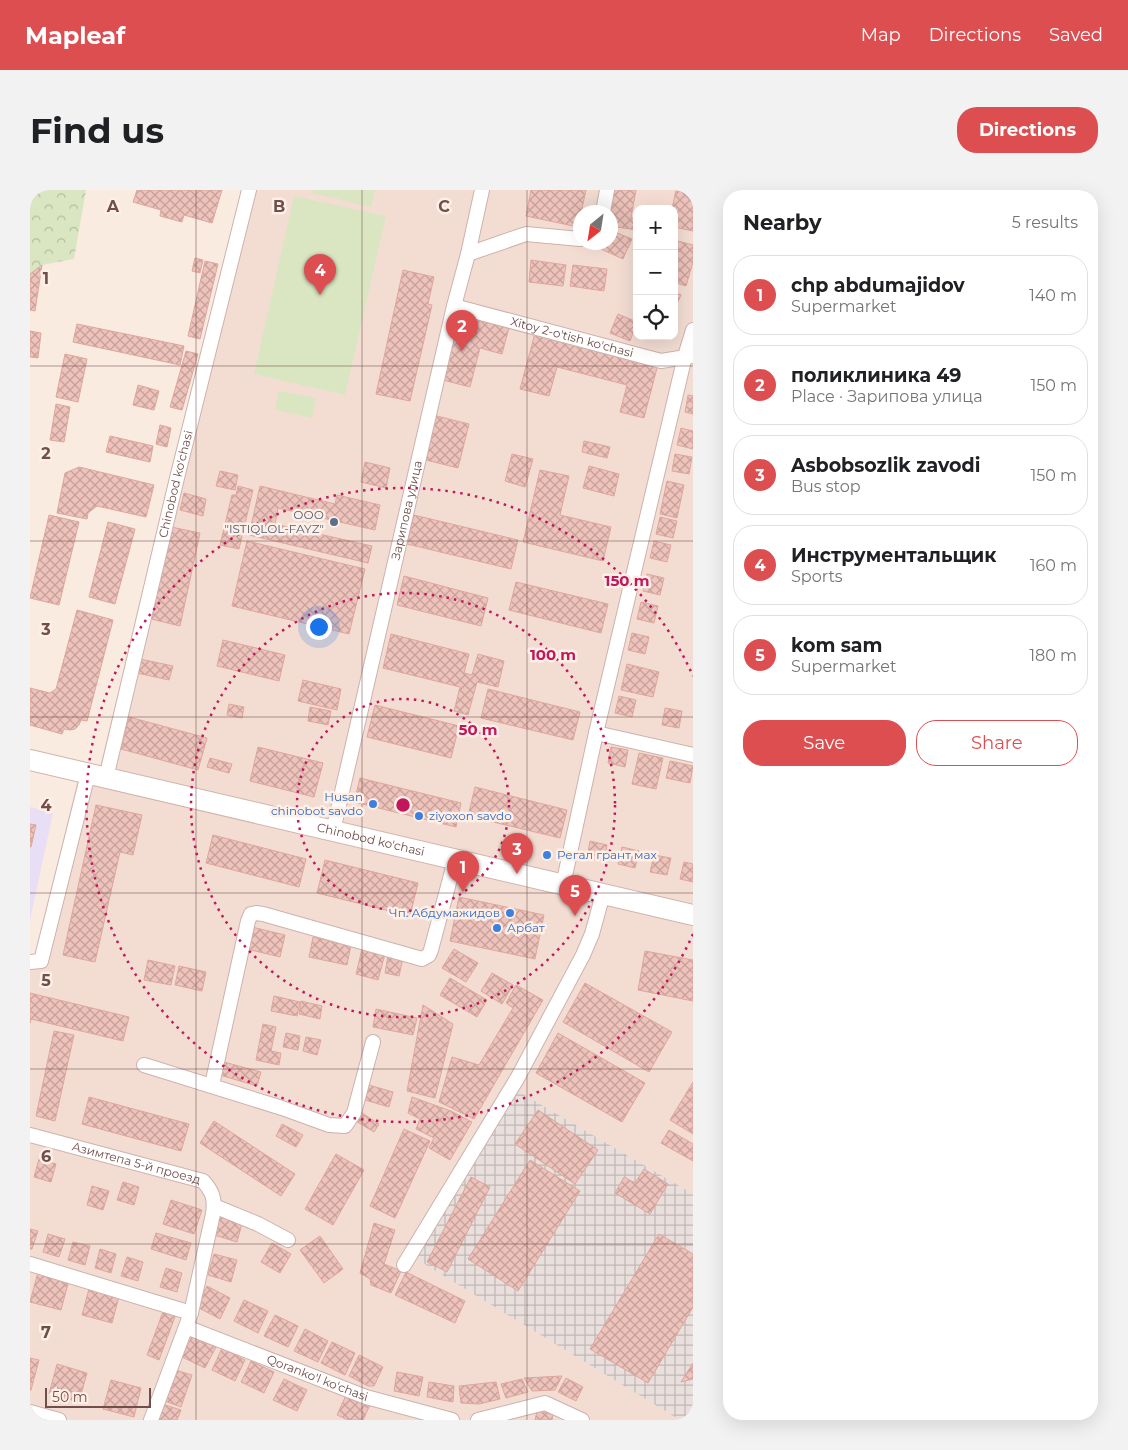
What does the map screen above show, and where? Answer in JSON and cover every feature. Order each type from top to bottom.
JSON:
[{"type":"main road","name":"Chinobod ko'chasi","points":[[30,760],[693,915]]},
{"type":"street","name":"Chinobod ko'chasi","points":[[97,776],[177,478],[249,190]]},
{"type":"street","name":"Зарипова улица","points":[[333,831],[482,190]]},
{"type":"street","points":[[604,205],[607,190]]},
{"type":"street","points":[[468,254],[526,234],[573,238]]},
{"type":"street","name":"Xitoy 2-o'tish ko'chasi","points":[[454,306],[661,361],[689,356]]},
{"type":"street","points":[[563,885],[596,733],[689,356],[693,330]]},
{"type":"street","points":[[596,733],[693,754]]},
{"type":"street","points":[[30,962],[40,961],[97,776]]},
{"type":"street","points":[[212,1085],[251,914],[263,914],[422,958],[429,955],[431,950],[455,860]]},
{"type":"street","points":[[404,1265],[518,1077],[589,941],[603,894]]},
{"type":"street","points":[[144,1065],[212,1085],[329,1125],[345,1126],[354,1113],[373,1042]]},
{"type":"street","name":"Азимтепа 5-й проезд","points":[[30,1135],[203,1181],[212,1191],[214,1206]]},
{"type":"street","points":[[151,1420],[186,1327],[214,1206],[258,1224],[288,1240]]},
{"type":"street","points":[[30,1264],[190,1313]]},
{"type":"street","name":"Qoranko'l ko'chasi","points":[[186,1327],[366,1397],[452,1420]]},
{"type":"street","points":[[478,1420],[545,1403],[582,1420]]},
{"type":"street","points":[[30,1412],[59,1420]]},
{"type":"shaded area","points":[[249,190],[693,190],[693,1420],[30,1420],[30,956],[36,955],[81,765],[99,770],[167,496]]},
{"type":"shaded area","points":[[30,807],[53,813],[30,920]]},
{"type":"shaded area","points":[[516,1090],[693,1194],[693,1420],[680,1420],[413,1257]]},
{"type":"green space","points":[[30,190],[86,190],[74,259],[42,265],[30,274]]},
{"type":"green space","points":[[313,190],[375,190],[371,207],[312,193]]},
{"type":"green space","points":[[294,196],[386,216],[345,395],[254,374]]},
{"type":"green space","points":[[279,391],[316,398],[312,418],[275,410]]},
{"type":"building","points":[[137,190],[222,190],[212,223],[184,215],[182,222],[160,216],[161,210],[133,202]]},
{"type":"building","points":[[531,190],[586,190],[583,205],[573,205],[573,226],[526,216]]},
{"type":"building","points":[[613,190],[636,190],[631,218],[633,218],[633,229],[618,227],[618,205],[610,205]]},
{"type":"building","points":[[676,190],[693,190],[693,231],[678,228],[678,205],[673,205]]},
{"type":"building","points":[[618,233],[632,239],[623,259],[603,250],[618,250]]},
{"type":"building","points":[[678,241],[693,245],[693,262],[686,286],[678,283]]},
{"type":"building","points":[[195,258],[203,260],[200,273],[192,271]]},
{"type":"building","points":[[531,260],[566,265],[563,286],[529,282]]},
{"type":"building","points":[[205,261],[218,264],[200,339],[188,336]]},
{"type":"building","points":[[42,265],[35,311],[30,310],[30,274]]},
{"type":"building","points":[[573,265],[607,269],[604,291],[570,286]]},
{"type":"building","points":[[403,270],[434,277],[428,304],[432,305],[410,401],[376,394]]},
{"type":"building","points":[[455,311],[510,324],[502,354],[480,348],[470,387],[439,379]]},
{"type":"building","points":[[618,314],[633,320],[633,333],[630,341],[610,333]]},
{"type":"building","points":[[77,324],[184,346],[180,365],[73,342]]},
{"type":"building","points":[[30,331],[41,333],[38,358],[30,357]]},
{"type":"building","points":[[535,333],[658,364],[644,418],[620,412],[627,385],[557,367],[549,396],[520,389]]},
{"type":"building","points":[[186,351],[198,354],[182,410],[170,407]]},
{"type":"building","points":[[65,354],[87,359],[78,402],[56,397]]},
{"type":"building","points":[[138,385],[159,391],[154,410],[133,405]]},
{"type":"building","points":[[688,395],[693,396],[693,414],[685,412]]},
{"type":"building","points":[[56,404],[70,407],[64,442],[50,440]]},
{"type":"building","points":[[433,415],[469,424],[458,468],[422,459]]},
{"type":"building","points":[[160,425],[171,428],[167,447],[156,444]]},
{"type":"building","points":[[681,428],[693,431],[693,449],[677,445]]},
{"type":"building","points":[[110,436],[153,446],[150,462],[106,452]]},
{"type":"building","points":[[584,441],[610,447],[607,458],[582,452]]},
{"type":"building","points":[[512,454],[533,459],[525,487],[505,481]]},
{"type":"building","points":[[675,454],[692,457],[689,474],[672,471]]},
{"type":"building","points":[[365,462],[390,468],[386,488],[361,482]]},
{"type":"building","points":[[589,466],[619,474],[614,496],[583,488]]},
{"type":"building","points":[[79,467],[154,485],[146,517],[97,506],[88,513],[87,519],[57,513],[65,473]]},
{"type":"building","points":[[540,470],[569,476],[560,515],[611,527],[603,561],[523,542]]},
{"type":"building","points":[[220,471],[238,475],[235,490],[216,486]]},
{"type":"building","points":[[667,481],[684,485],[677,518],[660,514]]},
{"type":"building","points":[[238,486],[253,490],[239,549],[220,545],[232,495],[236,495]]},
{"type":"building","points":[[260,486],[335,504],[337,495],[380,505],[375,530],[278,508],[275,524],[372,546],[368,563],[249,535]]},
{"type":"building","points":[[184,493],[206,499],[203,516],[180,510]]},
{"type":"building","points":[[49,515],[79,522],[59,605],[30,598]]},
{"type":"building","points":[[414,515],[518,540],[511,569],[407,544]]},
{"type":"building","points":[[660,517],[677,521],[673,538],[656,534]]},
{"type":"building","points":[[108,522],[135,529],[115,604],[89,597]]},
{"type":"building","points":[[171,527],[200,533],[180,626],[151,619]]},
{"type":"building","points":[[247,541],[365,569],[349,634],[232,606]]},
{"type":"building","points":[[654,541],[671,545],[667,562],[650,558]]},
{"type":"building","points":[[647,574],[664,578],[660,595],[643,591]]},
{"type":"building","points":[[404,576],[488,598],[481,626],[397,605]]},
{"type":"building","points":[[516,582],[608,604],[601,633],[509,610]]},
{"type":"building","points":[[641,602],[658,606],[654,623],[637,619]]},
{"type":"building","points":[[77,610],[113,620],[87,721],[81,720],[75,729],[64,729],[62,734],[30,725],[30,688],[50,693],[56,689]]},
{"type":"building","points":[[632,633],[649,637],[645,654],[628,650]]},
{"type":"building","points":[[391,634],[469,654],[464,673],[472,675],[478,654],[504,661],[498,687],[477,682],[468,715],[454,711],[460,687],[383,668]]},
{"type":"building","points":[[223,640],[285,655],[279,681],[217,666]]},
{"type":"building","points":[[140,659],[173,666],[169,680],[137,673]]},
{"type":"building","points":[[627,664],[659,672],[653,697],[621,690]]},
{"type":"building","points":[[303,680],[341,689],[337,710],[298,701]]},
{"type":"building","points":[[488,689],[580,712],[573,740],[481,718]]},
{"type":"building","points":[[619,696],[636,700],[632,717],[615,713]]},
{"type":"building","points":[[229,704],[244,707],[242,718],[227,715]]},
{"type":"building","points":[[375,705],[459,726],[451,758],[367,737]]},
{"type":"building","points":[[310,707],[331,711],[328,725],[308,721]]},
{"type":"building","points":[[665,708],[682,711],[679,728],[662,725]]},
{"type":"building","points":[[129,717],[207,738],[198,770],[121,749]]},
{"type":"building","points":[[258,747],[323,763],[314,797],[250,781]]},
{"type":"building","points":[[611,747],[628,750],[625,767],[608,763]]},
{"type":"building","points":[[639,753],[663,758],[656,789],[632,784]]},
{"type":"building","points":[[210,758],[232,764],[229,773],[207,767]]},
{"type":"building","points":[[670,761],[693,766],[690,783],[666,778]]},
{"type":"building","points":[[360,778],[461,803],[456,827],[354,802]]},
{"type":"building","points":[[475,787],[567,810],[560,838],[468,816]]},
{"type":"building","points":[[96,805],[142,815],[133,855],[120,852],[95,962],[63,955]]},
{"type":"building","points":[[30,824],[36,825],[31,847],[30,847]]},
{"type":"building","points":[[213,835],[306,859],[299,887],[206,863]]},
{"type":"building","points":[[590,841],[607,845],[604,861],[587,858]]},
{"type":"building","points":[[622,847],[639,851],[635,868],[618,864]]},
{"type":"building","points":[[654,855],[671,858],[667,875],[650,872]]},
{"type":"building","points":[[325,860],[418,883],[410,916],[317,893]]},
{"type":"building","points":[[684,862],[693,864],[693,882],[680,879]]},
{"type":"building","name":"Арбат","points":[[459,897],[544,915],[535,959],[450,941]]},
{"type":"building","points":[[252,927],[285,935],[280,957],[247,949]]},
{"type":"building","points":[[313,937],[351,945],[347,965],[309,957]]},
{"type":"building","points":[[362,949],[385,954],[378,980],[356,974]]},
{"type":"building","points":[[454,949],[478,963],[466,982],[442,968]]},
{"type":"building","points":[[645,951],[693,960],[693,1001],[638,990]]},
{"type":"building","points":[[388,956],[403,958],[399,976],[385,973]]},
{"type":"building","points":[[148,960],[175,966],[171,985],[144,980]]},
{"type":"building","points":[[179,966],[206,972],[202,991],[175,985]]},
{"type":"building","points":[[492,973],[513,985],[502,1004],[481,991]]},
{"type":"building","points":[[450,978],[487,1000],[477,1017],[440,995]]},
{"type":"building","points":[[585,983],[672,1032],[649,1072],[563,1022]]},
{"type":"building","points":[[516,985],[543,1000],[474,1119],[439,1102],[452,1057],[479,1065],[513,1008],[506,1003]]},
{"type":"building","points":[[30,993],[129,1017],[123,1041],[31,1019],[30,1023]]},
{"type":"building","points":[[274,996],[300,1002],[297,1016],[271,1011]]},
{"type":"building","points":[[301,1001],[322,1006],[320,1019],[299,1014]]},
{"type":"building","points":[[423,1005],[453,1024],[435,1098],[407,1091]]},
{"type":"building","points":[[376,1009],[417,1018],[413,1035],[373,1027]]},
{"type":"building","points":[[263,1024],[276,1027],[271,1051],[281,1053],[279,1065],[256,1060]]},
{"type":"building","points":[[54,1031],[74,1035],[55,1121],[36,1116]]},
{"type":"building","points":[[286,1033],[300,1036],[298,1050],[283,1047]]},
{"type":"building","points":[[558,1033],[645,1083],[622,1122],[536,1073]]},
{"type":"building","points":[[306,1037],[321,1040],[317,1055],[303,1051]]},
{"type":"building","points":[[224,1062],[261,1072],[257,1086],[220,1075]]},
{"type":"building","points":[[693,1082],[693,1134],[670,1120]]},
{"type":"building","points":[[369,1085],[393,1092],[389,1107],[365,1100]]},
{"type":"building","points":[[89,1097],[189,1124],[181,1151],[82,1124]]},
{"type":"building","points":[[412,1097],[451,1111],[472,1122],[450,1160],[429,1148],[434,1138],[416,1129],[420,1119],[408,1113]]},
{"type":"building","points":[[538,1110],[598,1150],[575,1184],[515,1144]]},
{"type":"building","points":[[359,1111],[379,1124],[374,1132],[354,1120]]},
{"type":"building","points":[[214,1121],[295,1174],[281,1196],[200,1143]]},
{"type":"building","points":[[282,1124],[303,1135],[296,1147],[276,1136]]},
{"type":"building","points":[[404,1129],[430,1141],[395,1218],[370,1206]]},
{"type":"building","points":[[669,1130],[693,1144],[693,1161],[661,1143]]},
{"type":"building","points":[[336,1154],[364,1170],[333,1225],[305,1209]]},
{"type":"building","points":[[39,1159],[56,1164],[51,1182],[34,1177]]},
{"type":"building","points":[[530,1160],[580,1191],[518,1291],[468,1259]]},
{"type":"building","points":[[644,1169],[668,1184],[650,1214],[615,1193],[624,1177],[635,1183]]},
{"type":"building","points":[[471,1177],[490,1187],[447,1272],[427,1262]]},
{"type":"building","points":[[123,1182],[139,1187],[134,1205],[117,1200]]},
{"type":"building","points":[[92,1186],[109,1191],[103,1210],[87,1205]]},
{"type":"building","points":[[171,1200],[202,1210],[194,1234],[163,1224]]},
{"type":"building","points":[[220,1213],[243,1220],[237,1242],[214,1235]]},
{"type":"building","points":[[374,1223],[395,1230],[384,1264],[401,1271],[391,1293],[371,1285],[370,1279],[360,1273]]},
{"type":"building","points":[[30,1229],[38,1231],[32,1249],[30,1249]]},
{"type":"building","points":[[156,1233],[191,1243],[186,1260],[151,1249]]},
{"type":"building","points":[[48,1234],[65,1239],[59,1257],[43,1252]]},
{"type":"building","points":[[659,1234],[693,1254],[693,1307],[648,1383],[590,1349]]},
{"type":"building","points":[[320,1236],[343,1269],[324,1283],[300,1250]]},
{"type":"building","points":[[73,1242],[90,1246],[85,1265],[68,1260]]},
{"type":"building","points":[[272,1243],[291,1254],[280,1273],[261,1262]]},
{"type":"building","points":[[100,1249],[116,1254],[111,1273],[95,1268]]},
{"type":"building","points":[[214,1254],[237,1260],[231,1282],[208,1275]]},
{"type":"building","points":[[127,1257],[143,1262],[138,1281],[121,1276]]},
{"type":"building","points":[[166,1268],[182,1273],[177,1292],[160,1287]]},
{"type":"building","points":[[38,1272],[69,1280],[61,1310],[30,1302]]},
{"type":"building","points":[[406,1272],[465,1301],[455,1323],[395,1295]]},
{"type":"building","points":[[90,1285],[120,1293],[112,1323],[82,1315]]},
{"type":"building","points":[[207,1286],[230,1298],[220,1319],[197,1307]]},
{"type":"building","points":[[244,1300],[268,1311],[258,1333],[234,1321]]},
{"type":"building","points":[[164,1309],[176,1314],[159,1360],[147,1355]]},
{"type":"building","points":[[275,1315],[298,1326],[288,1347],[264,1336]]},
{"type":"building","points":[[305,1329],[328,1341],[318,1362],[294,1351]]},
{"type":"building","points":[[192,1336],[216,1347],[205,1368],[182,1357]]},
{"type":"building","points":[[332,1342],[355,1353],[345,1375],[321,1363]]},
{"type":"building","points":[[222,1348],[245,1360],[235,1381],[212,1370]]},
{"type":"building","points":[[359,1355],[383,1367],[374,1386],[368,1386],[349,1376]]},
{"type":"building","points":[[30,1358],[39,1360],[31,1390],[30,1390]]},
{"type":"building","points":[[251,1361],[274,1372],[264,1393],[241,1382]]},
{"type":"building","points":[[693,1363],[693,1379],[681,1382]]},
{"type":"building","points":[[57,1364],[87,1373],[79,1402],[49,1394]]},
{"type":"building","points":[[172,1369],[192,1375],[181,1407],[162,1400]]},
{"type":"building","points":[[397,1372],[423,1377],[419,1396],[394,1391]]},
{"type":"building","points":[[562,1376],[555,1390],[532,1391],[524,1378]]},
{"type":"building","points":[[566,1378],[583,1387],[576,1401],[558,1392]]},
{"type":"building","points":[[284,1379],[307,1390],[297,1411],[273,1400]]},
{"type":"building","points":[[522,1379],[528,1392],[506,1398],[501,1384]]},
{"type":"building","points":[[111,1380],[141,1388],[134,1417],[103,1409]]},
{"type":"building","points":[[429,1382],[454,1386],[453,1402],[427,1397]]},
{"type":"building","points":[[496,1382],[500,1399],[479,1404],[461,1403],[459,1386]]},
{"type":"building","points":[[347,1393],[370,1405],[363,1420],[348,1420],[337,1415]]},
{"type":"building","points":[[162,1404],[181,1410],[177,1420],[157,1420]]},
{"type":"building","points":[[537,1411],[553,1414],[552,1420],[535,1420]]},
{"type":"place","name":"Инструментальщик","points":[[320,295]]},
{"type":"place","name":"поликлиника 49","points":[[462,351]]},
{"type":"place","name":"ООО \"ISTIQLOL-FAYZ\"","points":[[334,522]]},
{"type":"place","name":"Husan chinobot savdo","points":[[373,804]]},
{"type":"place","name":"ziyoxon savdo","points":[[419,816]]},
{"type":"place","name":"Регал грант мах","points":[[547,855]]},
{"type":"place","name":"Asbobsozlik zavodi","points":[[517,874]]},
{"type":"place","name":"chp abdumajidov","points":[[463,892]]},
{"type":"place","name":"Чп. Абдумажидов","points":[[510,913]]},
{"type":"place","name":"kom sam","points":[[575,916]]},
{"type":"place","name":"Арбат","points":[[497,928]]}]
